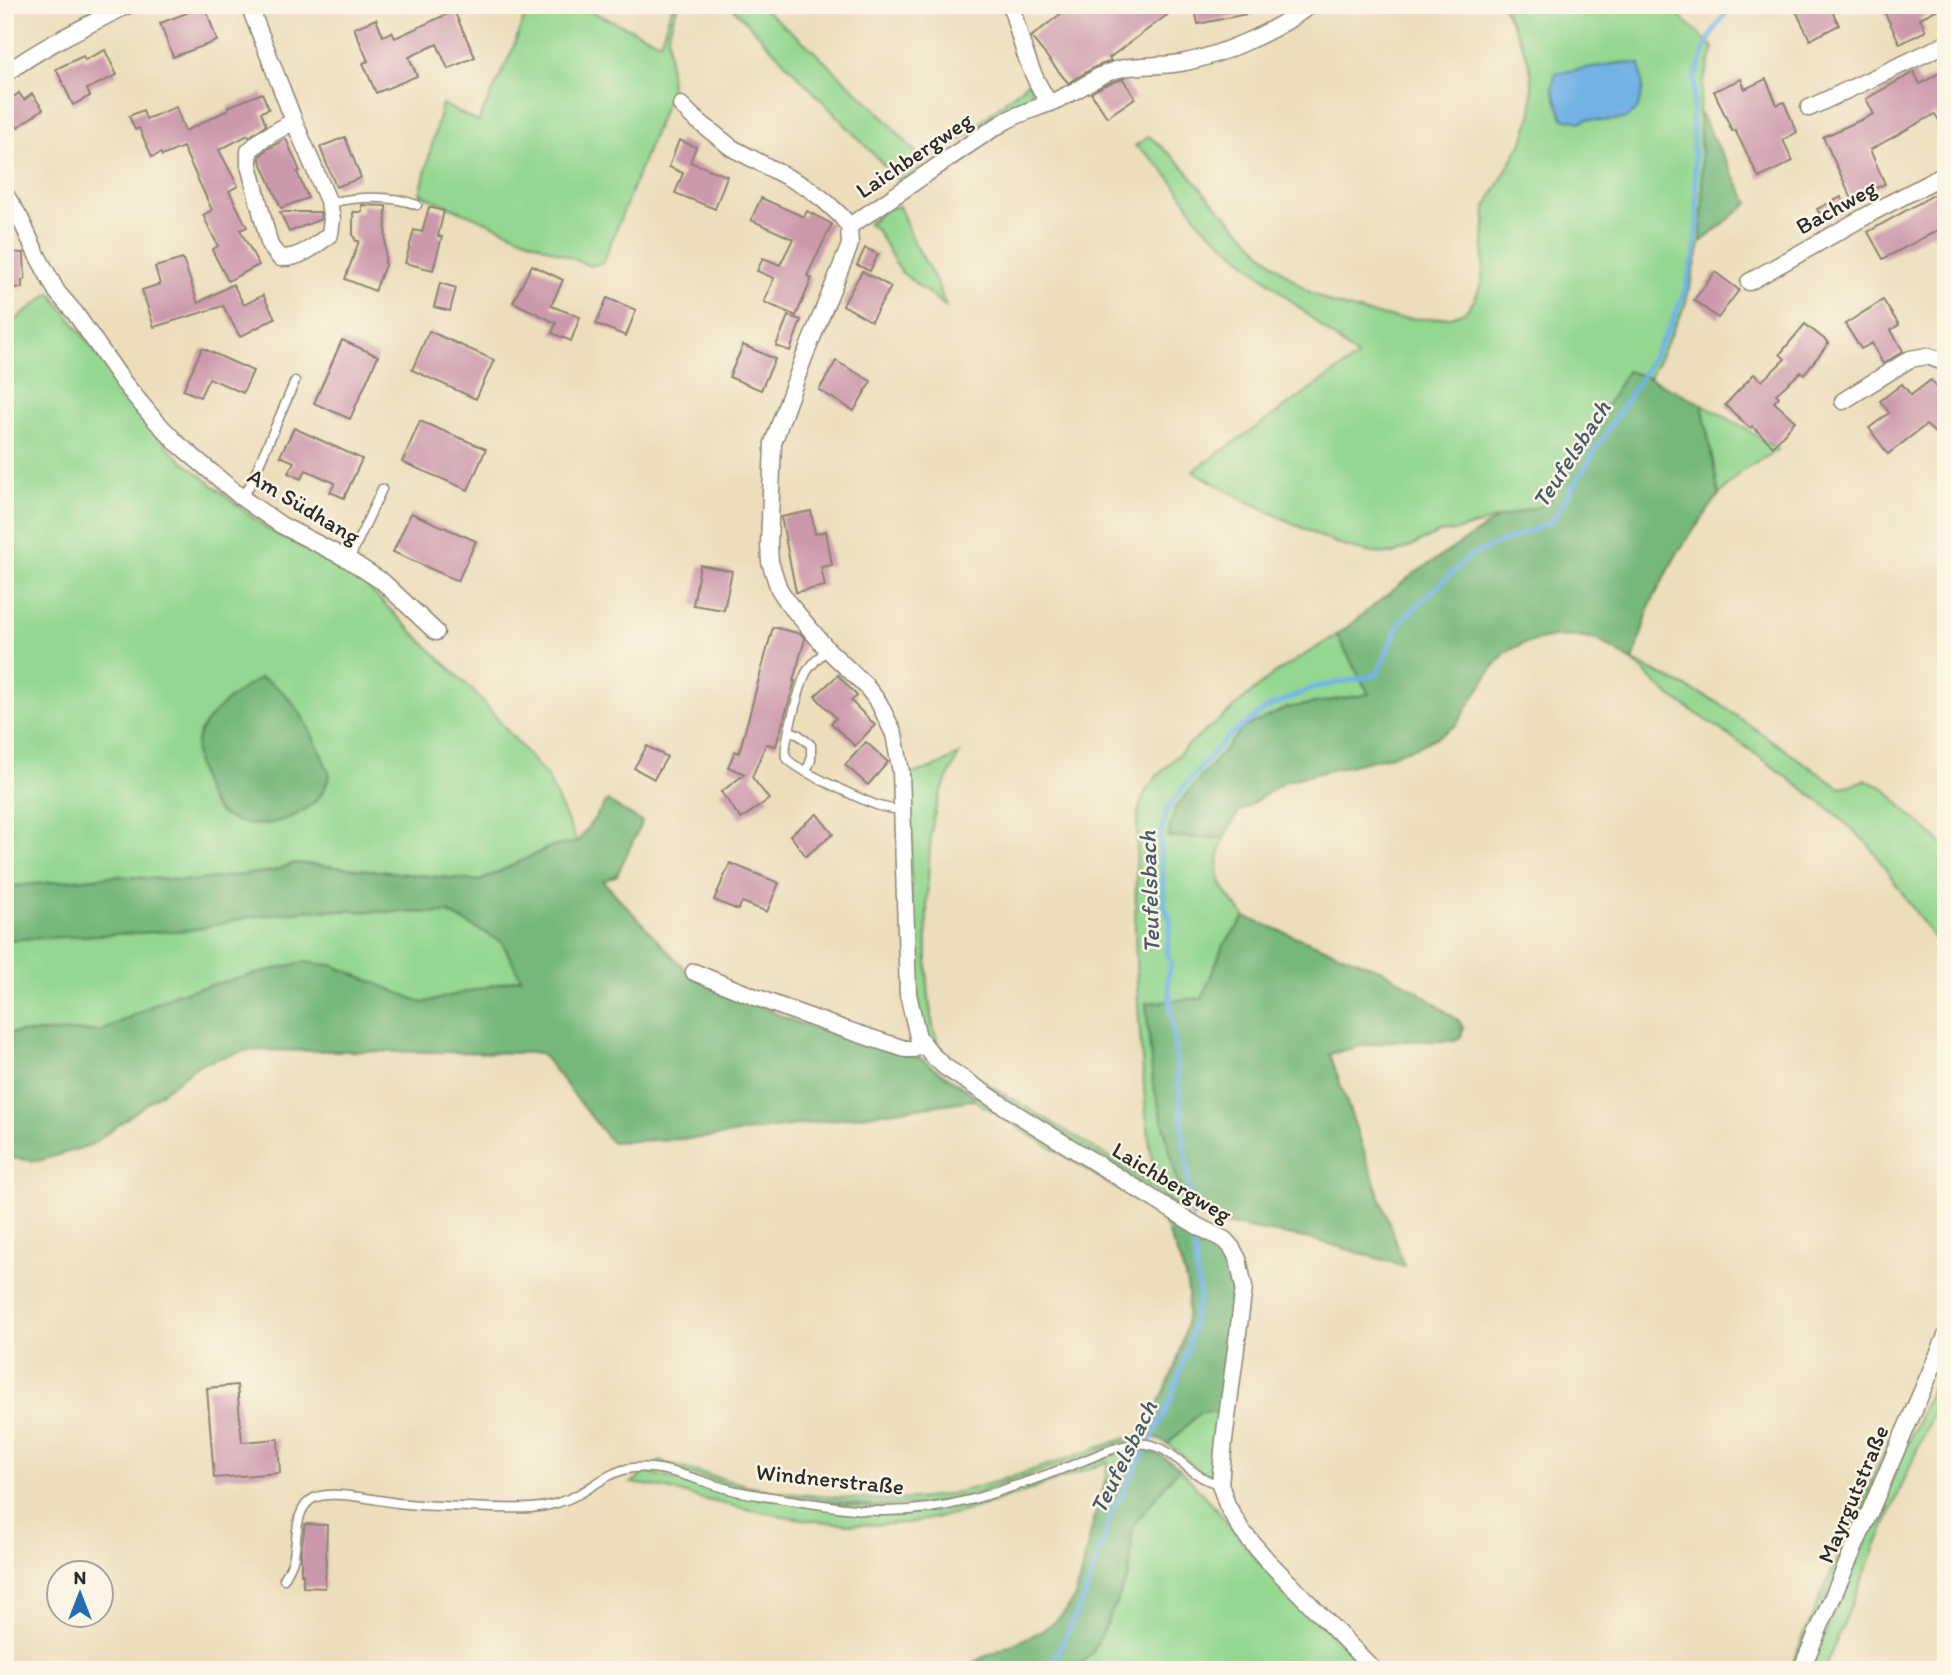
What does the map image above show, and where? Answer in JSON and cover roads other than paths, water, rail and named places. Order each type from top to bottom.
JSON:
[{"type":"street","points":[[5,74],[71,34],[128,5]]},
{"type":"street","points":[[249,5],[329,203],[332,219],[330,234],[315,247],[290,259],[280,258],[270,246],[249,165],[249,151],[261,140],[294,121]]},
{"type":"street","points":[[1011,5],[1023,48],[1040,90],[1049,103]]},
{"type":"street","name":"Laichbergweg","points":[[1220,1484],[1244,1287],[1238,1259],[1225,1240],[1181,1216],[965,1080],[945,1067],[923,1045],[915,1027],[908,994],[899,753],[887,718],[866,686],[827,649],[779,589],[773,574],[769,545],[771,453],[779,422],[848,250],[849,226],[1007,120],[1063,97],[1100,76],[1121,68],[1175,64],[1232,48],[1296,16],[1310,5]]},
{"type":"street","points":[[1809,108],[1946,44]]},
{"type":"street","points":[[681,105],[732,148],[808,188],[849,226]]},
{"type":"street","name":"Bachweg","points":[[1749,282],[1946,174]]},
{"type":"street","name":"Am Südhang","points":[[5,194],[57,292],[124,383],[177,443],[242,498],[281,525],[349,560],[383,582],[436,632]]},
{"type":"street","points":[[1843,401],[1910,359],[1927,356],[1944,362],[1946,366]]},
{"type":"street","points":[[694,972],[746,995],[905,1049],[923,1045]]},
{"type":"street","name":"Mayrgutstraße","points":[[1801,1670],[1946,1336]]},
{"type":"street","points":[[1220,1484],[1227,1506],[1242,1531],[1374,1670]]},
{"type":"lane","points":[[329,203],[352,199],[397,199],[417,205]]},
{"type":"lane","points":[[242,498],[295,381]]},
{"type":"lane","points":[[349,560],[382,489]]},
{"type":"lane","points":[[827,649],[810,666],[805,676],[789,730],[785,753],[787,759],[806,772],[873,804],[902,810]]},
{"type":"lane","points":[[789,730],[811,745],[811,760],[806,772]]},
{"type":"lane","name":"Windnerstraße","points":[[284,1579],[293,1562],[301,1512],[310,1501],[320,1496],[363,1497],[426,1505],[532,1508],[558,1503],[622,1470],[649,1468],[747,1493],[874,1511],[903,1511],[965,1502],[1137,1444],[1157,1445],[1204,1480],[1220,1484]]},
{"type":"water","points":[[1619,63],[1640,64],[1643,88],[1637,110],[1624,119],[1588,119],[1581,122],[1563,118],[1552,87],[1556,73]]},
{"type":"waterway","name":"Teufelsbach","points":[[1192,1218],[1168,978],[1171,964],[1167,954],[1171,922],[1165,907],[1160,838],[1166,811],[1226,738],[1267,708],[1313,688],[1377,675],[1400,622],[1471,555],[1551,522],[1643,374],[1670,326],[1685,291],[1695,252],[1698,222],[1692,120],[1695,78],[1707,43],[1732,5]]},
{"type":"waterway","name":"Teufelsbach","points":[[1049,1670],[1085,1596],[1112,1512],[1169,1405],[1188,1348],[1199,1293],[1192,1228]]}]
